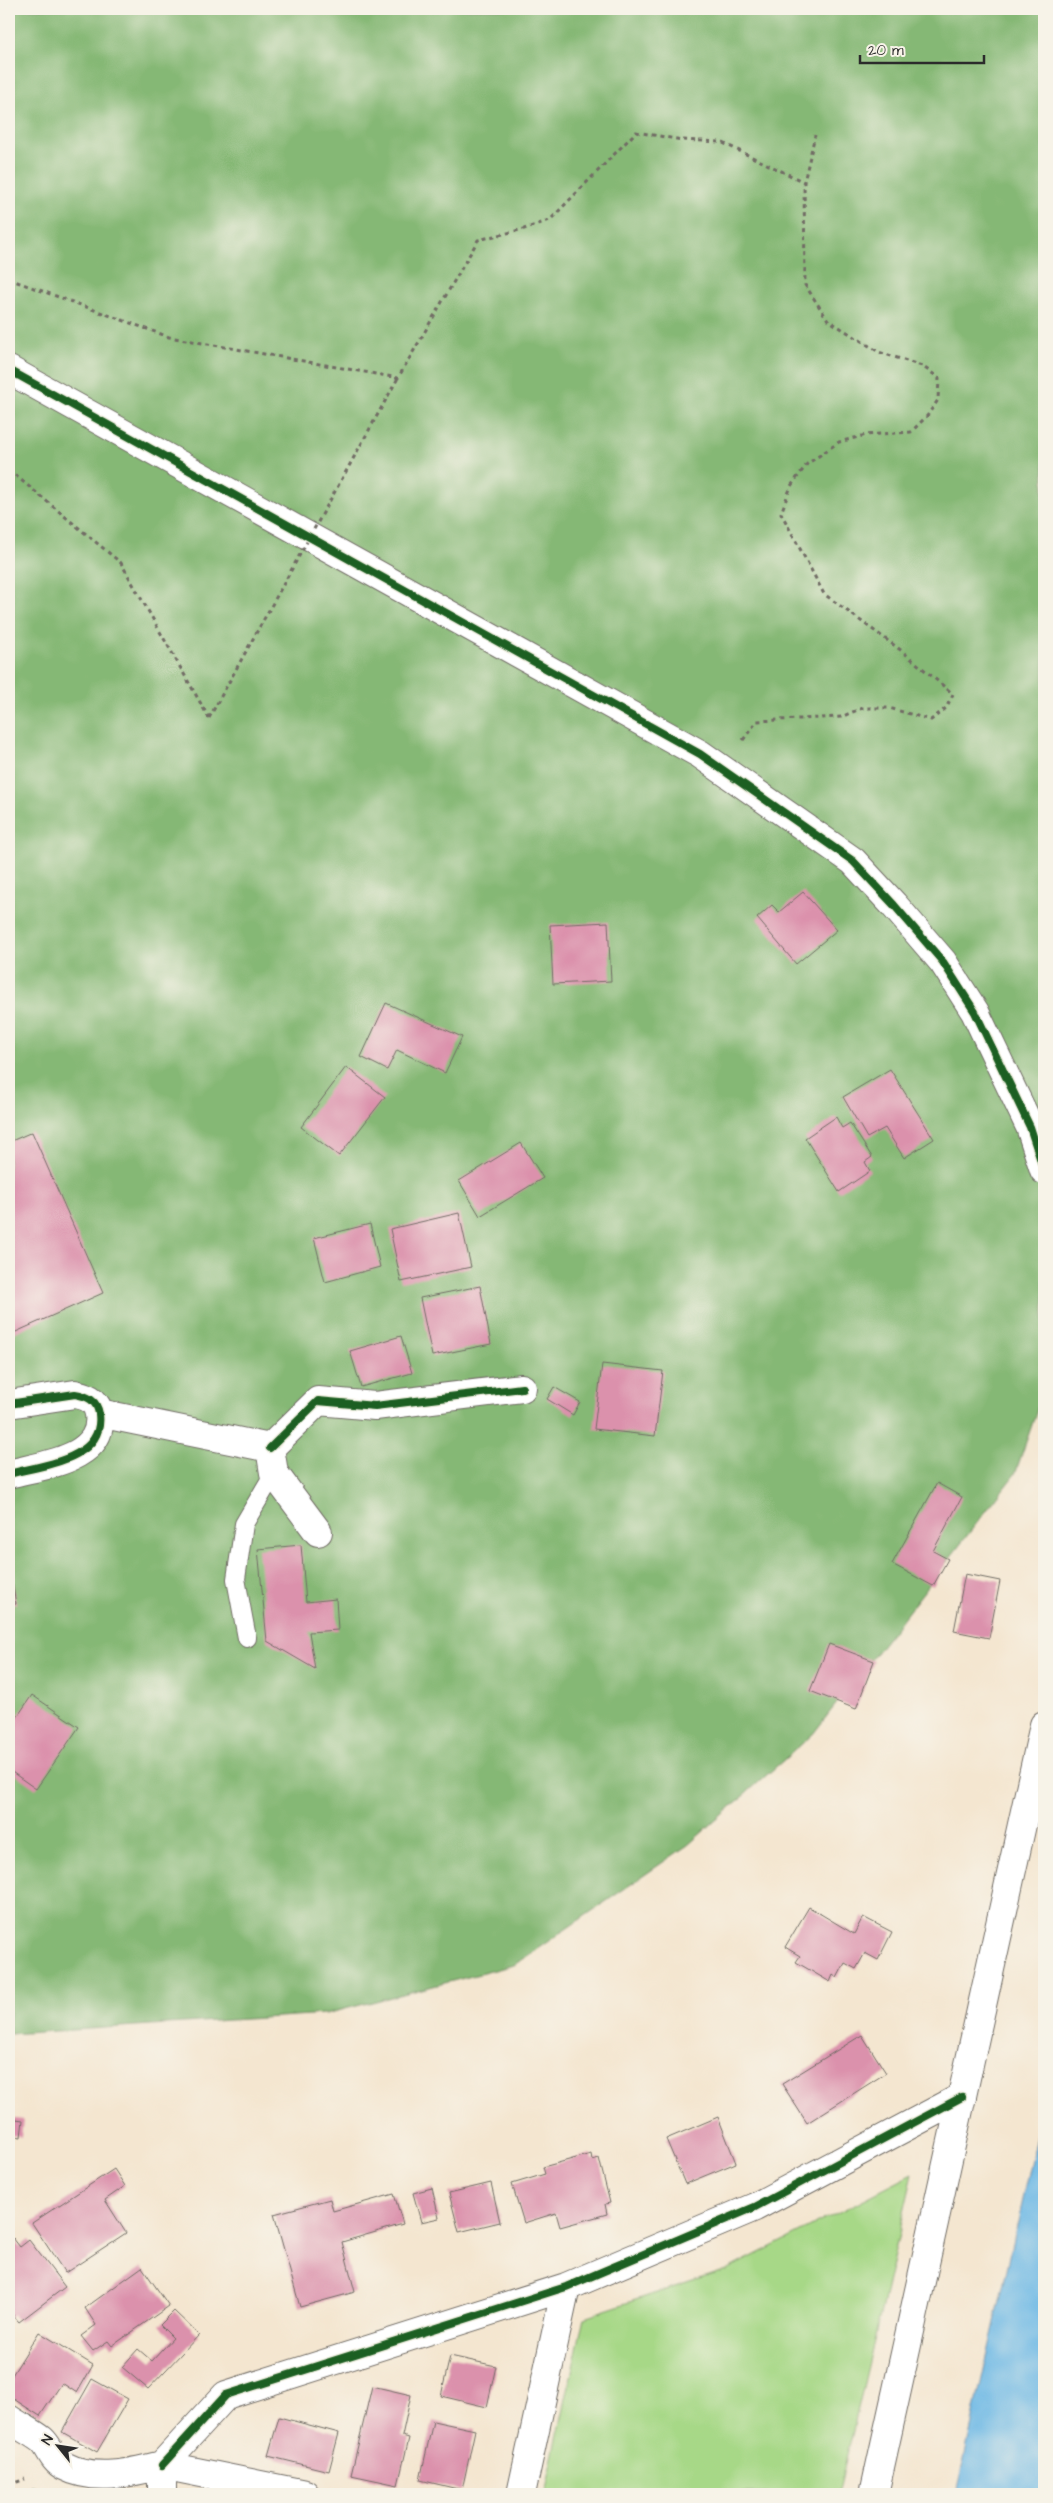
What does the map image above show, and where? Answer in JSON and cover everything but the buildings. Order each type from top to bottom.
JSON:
[{"type":"street","points":[[9,370],[691,749],[853,862],[894,905],[943,962],[975,1012],[1030,1127],[1044,1170]]},
{"type":"street","points":[[272,1460],[318,1401],[375,1406],[522,1388]]},
{"type":"street","points":[[9,1404],[75,1394],[92,1399],[98,1413],[96,1437],[80,1453],[9,1474]]},
{"type":"street","points":[[98,1413],[272,1460],[318,1532]]},
{"type":"street","points":[[874,2494],[1044,1726]]},
{"type":"street","points":[[162,2494],[162,2465],[226,2394],[566,2287],[755,2207],[962,2096]]},
{"type":"street","points":[[521,2494],[566,2287]]},
{"type":"street","points":[[9,2420],[43,2441],[51,2454],[63,2466],[94,2474],[123,2475],[162,2465],[305,2494]]},
{"type":"lane","points":[[247,1638],[236,1579],[244,1524],[272,1460]]},
{"type":"path","points":[[9,470],[122,562],[210,718],[398,378],[478,240],[524,229],[550,220],[636,132],[682,140],[721,142],[804,182]]},
{"type":"path","points":[[723,770],[757,721],[840,717],[862,708],[889,708],[931,720],[946,708],[953,694],[902,651],[824,594],[781,513],[791,486],[807,464],[839,442],[866,435],[911,432],[927,416],[938,400],[939,378],[922,366],[879,352],[828,320],[806,285],[804,182],[815,135]]},
{"type":"path","points":[[9,279],[169,337],[398,378]]},
{"type":"green space","points":[[9,9],[1044,9],[1044,1390],[1015,1474],[813,1734],[688,1845],[514,1965],[326,2014],[9,2034]]},
{"type":"green space","points":[[913,2174],[838,2494],[545,2494],[584,2317],[726,2270]]},
{"type":"water","points":[[1044,2106],[1044,2494],[956,2494]]},
{"type":"cycle path","points":[[9,370],[700,754],[853,861],[943,962],[975,1012],[1030,1127],[1044,1170]]},
{"type":"cycle path","points":[[270,1448],[318,1401],[375,1406],[522,1388]]},
{"type":"cycle path","points":[[9,1404],[75,1394],[84,1396],[94,1402],[99,1414],[98,1429],[92,1442],[82,1451],[53,1463],[9,1474]]},
{"type":"cycle path","points":[[162,2465],[226,2395],[566,2287],[755,2207],[962,2097]]}]
